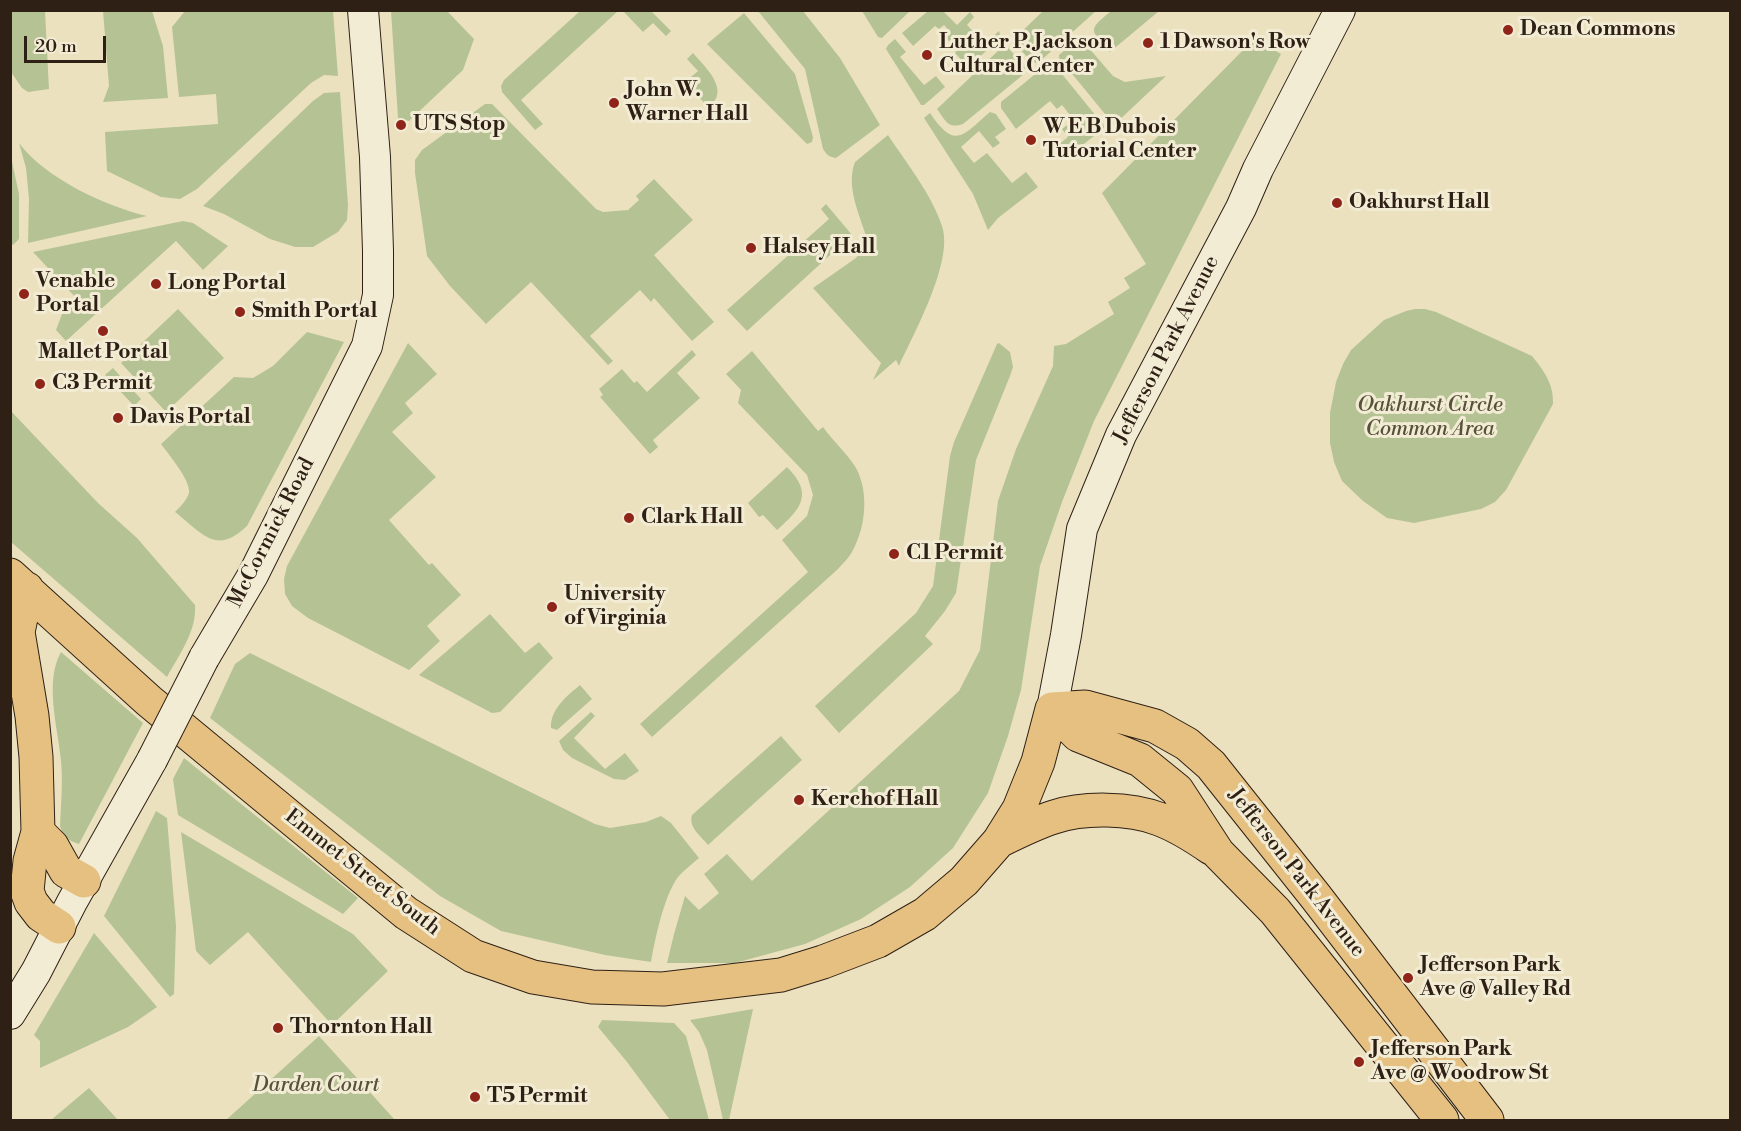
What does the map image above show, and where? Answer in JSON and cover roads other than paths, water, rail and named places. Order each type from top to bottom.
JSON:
[{"type":"main road","name":"Emmet Street South","points":[[19,582],[149,701],[406,913],[473,956],[533,977],[592,987],[663,989],[781,975],[878,941],[925,914],[964,881],[999,841],[1019,809],[1038,762],[1052,709]]},
{"type":"main road","points":[[19,582],[18,632],[32,716],[36,757],[38,832],[30,861],[27,891],[31,902],[42,915],[59,927]]},
{"type":"main road","name":"Jefferson Park Avenue","points":[[1052,709],[1085,707],[1155,726],[1187,744],[1211,765],[1316,897],[1487,1120]]},
{"type":"main road","name":"Jefferson Park Avenue","points":[[1052,709],[1078,735],[1140,760],[1177,790],[1218,853],[1275,911],[1442,1120]]},
{"type":"main road","points":[[999,841],[1056,816],[1093,809],[1157,818],[1189,833],[1218,853]]},
{"type":"main road","points":[[38,832],[52,846],[66,871],[84,881]]},
{"type":"street","name":"McCormick Road","points":[[10,1014],[36,972],[152,760],[204,658],[253,575],[367,346],[378,295],[378,251],[375,157],[363,10]]},
{"type":"street","name":"Jefferson Park Avenue","points":[[1052,709],[1082,529],[1087,512],[1121,435],[1241,208],[1258,169],[1340,10]]},
{"type":"place","name":"Dean Commons","points":[[1508,30]]},
{"type":"place","name":"1 Dawson's Row","points":[[1148,43]]},
{"type":"place","name":"Luther P. Jackson Cultural Center","points":[[927,55]]},
{"type":"place","name":"John W. Warner Hall","points":[[614,103]]},
{"type":"place","name":"UTS Stop","points":[[401,125]]},
{"type":"place","name":"W E B Dubois Tutorial Center","points":[[1031,140]]},
{"type":"place","name":"Oakhurst Hall","points":[[1337,203]]},
{"type":"place","name":"Halsey Hall","points":[[751,248]]},
{"type":"place","name":"Long Portal","points":[[156,284]]},
{"type":"place","name":"Venable Portal","points":[[24,294]]},
{"type":"place","name":"Smith Portal","points":[[240,312]]},
{"type":"place","name":"Mallet Portal","points":[[103,331]]},
{"type":"place","name":"C3 Permit","points":[[40,384]]},
{"type":"place","name":"Davis Portal","points":[[118,418]]},
{"type":"place","name":"Clark Hall","points":[[629,518]]},
{"type":"place","name":"C1 Permit","points":[[894,554]]},
{"type":"place","name":"University of Virginia","points":[[552,607]]},
{"type":"place","name":"Kerchof Hall","points":[[799,800]]},
{"type":"place","name":"Jefferson Park Ave @ Valley Rd","points":[[1408,978]]},
{"type":"place","name":"Thornton Hall","points":[[278,1028]]},
{"type":"place","name":"Jefferson Park Ave @ Woodrow St","points":[[1359,1062]]},
{"type":"place","name":"T5 Permit","points":[[475,1097]]},
{"type":"park label","name":"Oakhurst Circle Common Area","points":[[1430,418]]},
{"type":"park label","name":"Darden Court","points":[[316,1086]]}]
